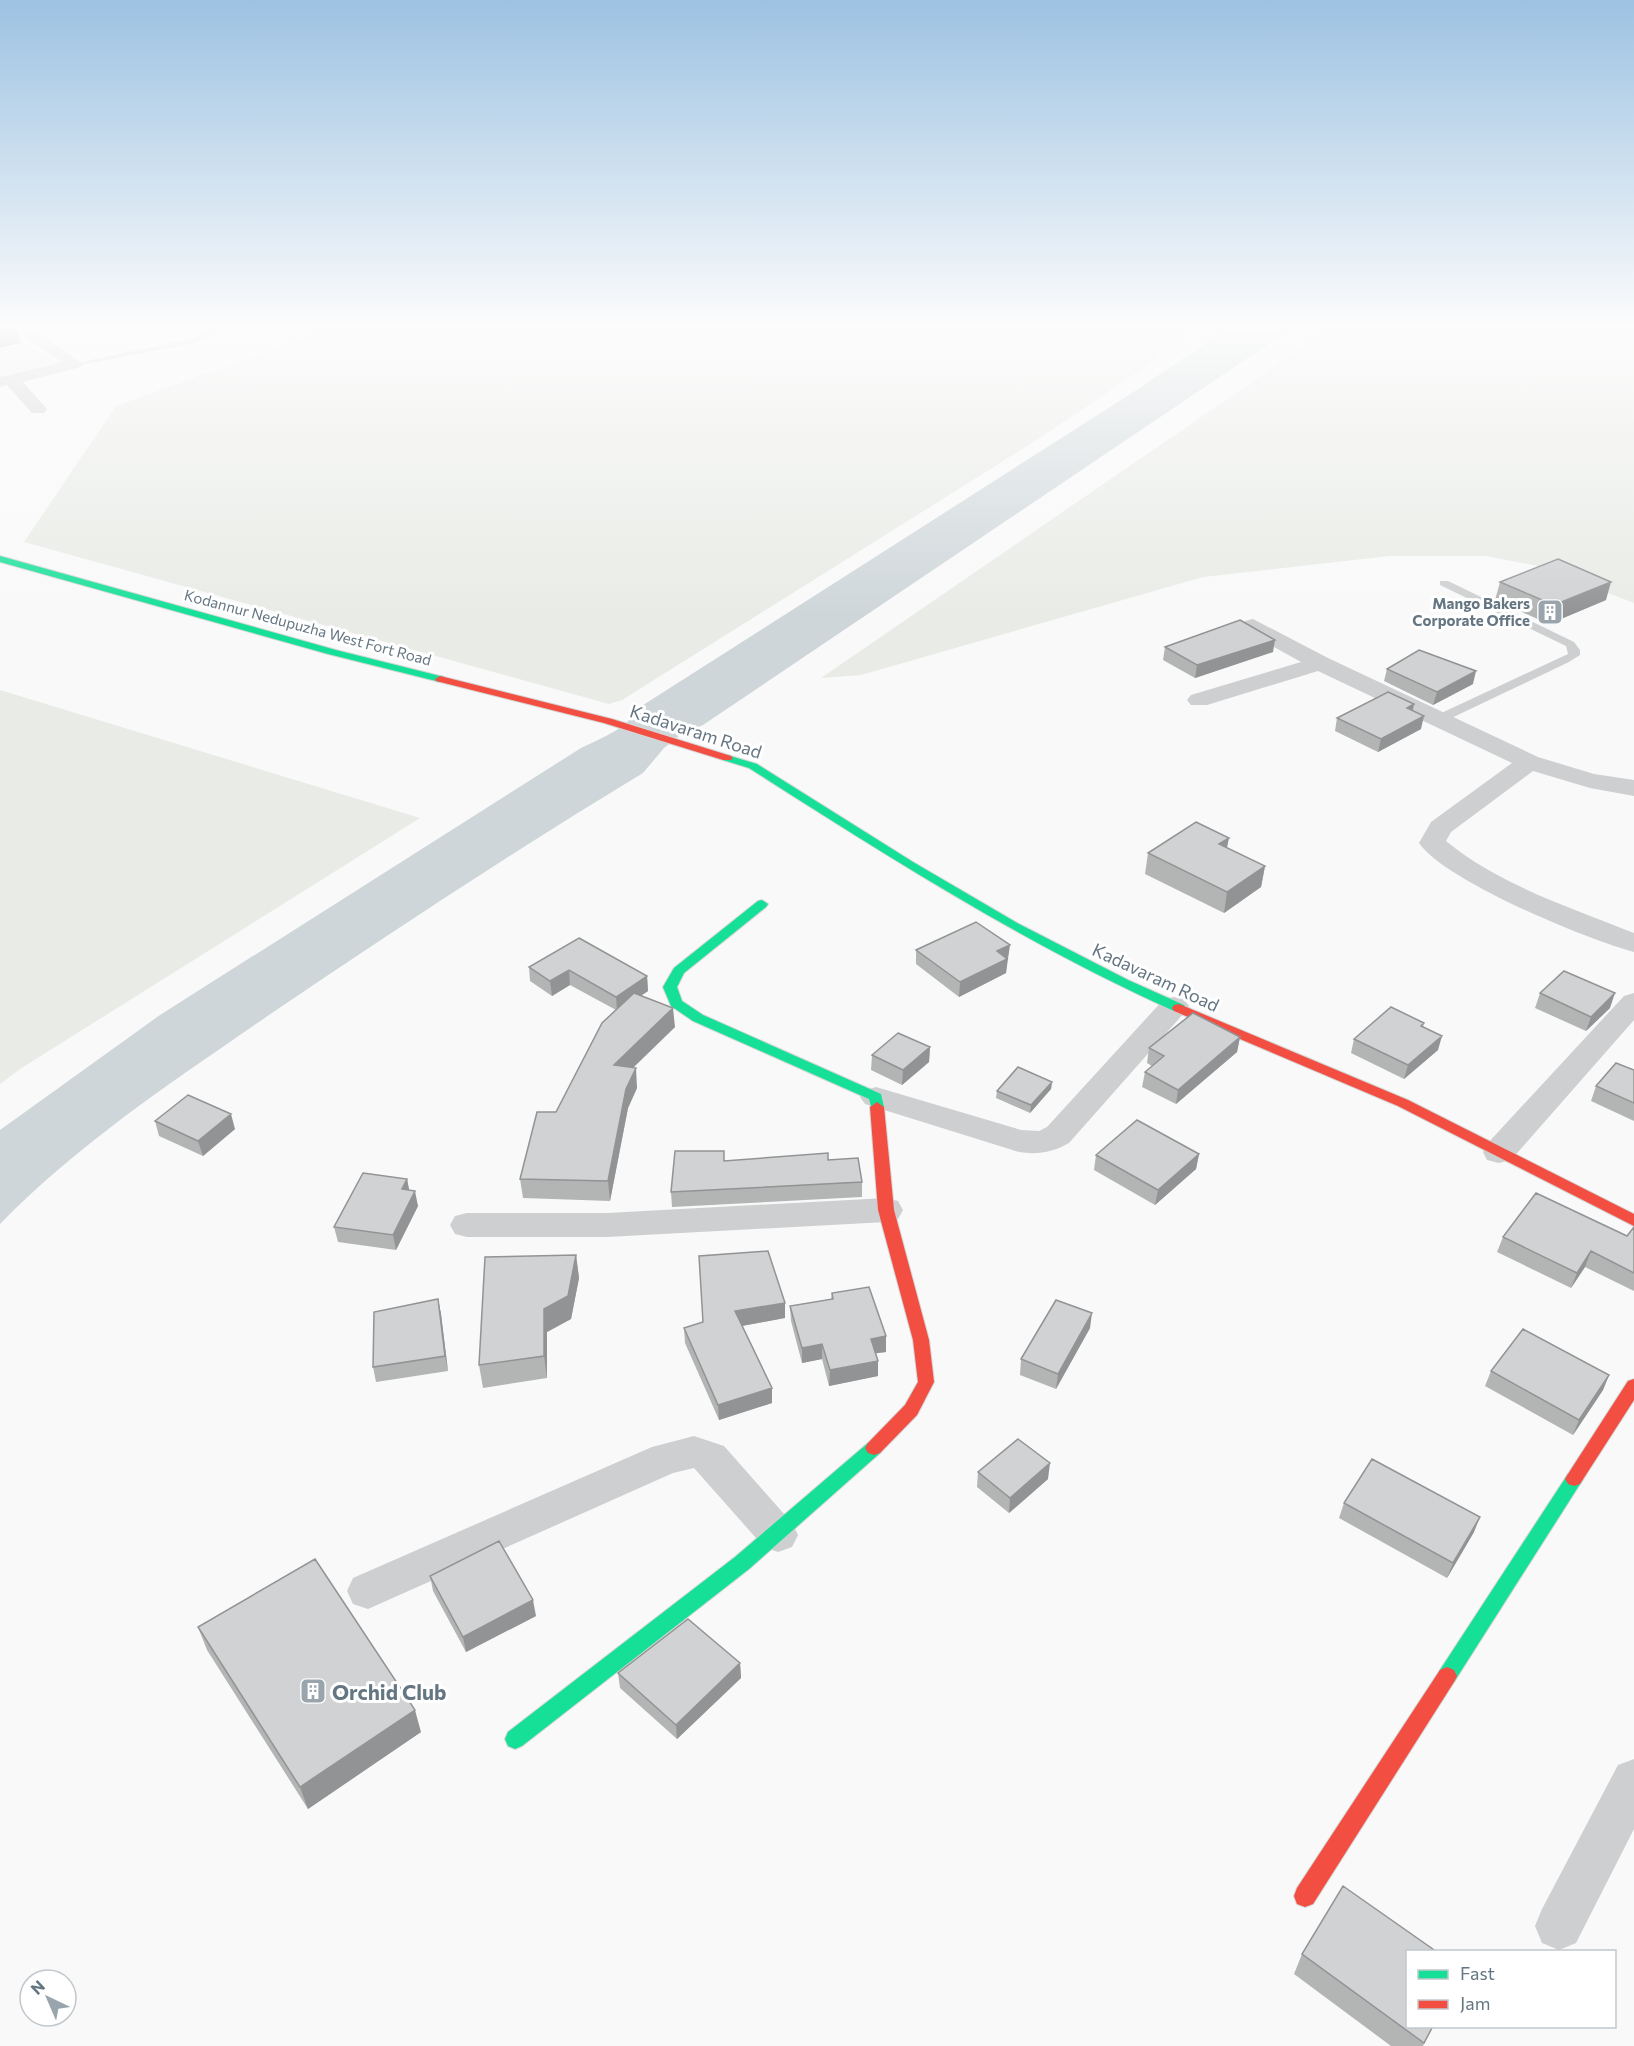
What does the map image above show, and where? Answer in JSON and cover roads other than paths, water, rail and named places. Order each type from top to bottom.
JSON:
[{"type":"main road","name":"Kodannur Nedupuzha West Fort Road","points":[[0,559],[332,652],[608,721]]},
{"type":"main road","name":"Kadavaram Road","points":[[608,721],[753,766],[921,872],[1110,979],[1403,1103],[1634,1221]]},
{"type":"main road","points":[[515,1739],[778,1535],[907,1418],[926,1384],[921,1346],[886,1209],[876,1097],[698,1018],[676,1003],[670,987],[678,971],[762,904]]},
{"type":"main road","points":[[1305,1896],[1634,1386]]},
{"type":"street","points":[[1253,626],[1320,663],[1529,762],[1590,781],[1634,788]]},
{"type":"street","points":[[1199,700],[1320,663]]},
{"type":"street","points":[[1529,762],[1440,828],[1432,843],[1452,862],[1495,884],[1634,943]]},
{"type":"street","points":[[1498,1152],[1634,1002]]},
{"type":"street","points":[[876,1097],[1019,1141],[1035,1144],[1047,1142],[1058,1135],[1174,1006]]},
{"type":"street","points":[[467,1225],[607,1225],[886,1209]]},
{"type":"street","points":[[368,1592],[666,1458],[694,1452],[710,1457],[778,1535]]},
{"type":"street","points":[[1559,1926],[1634,1781]]},
{"type":"lane","points":[[1439,719],[1574,655],[1570,644],[1444,583]]},
{"type":"place","name":"Mango Bakers Corporate Office","points":[[1550,612]]},
{"type":"place","name":"Orchid Club","points":[[313,1691]]}]
